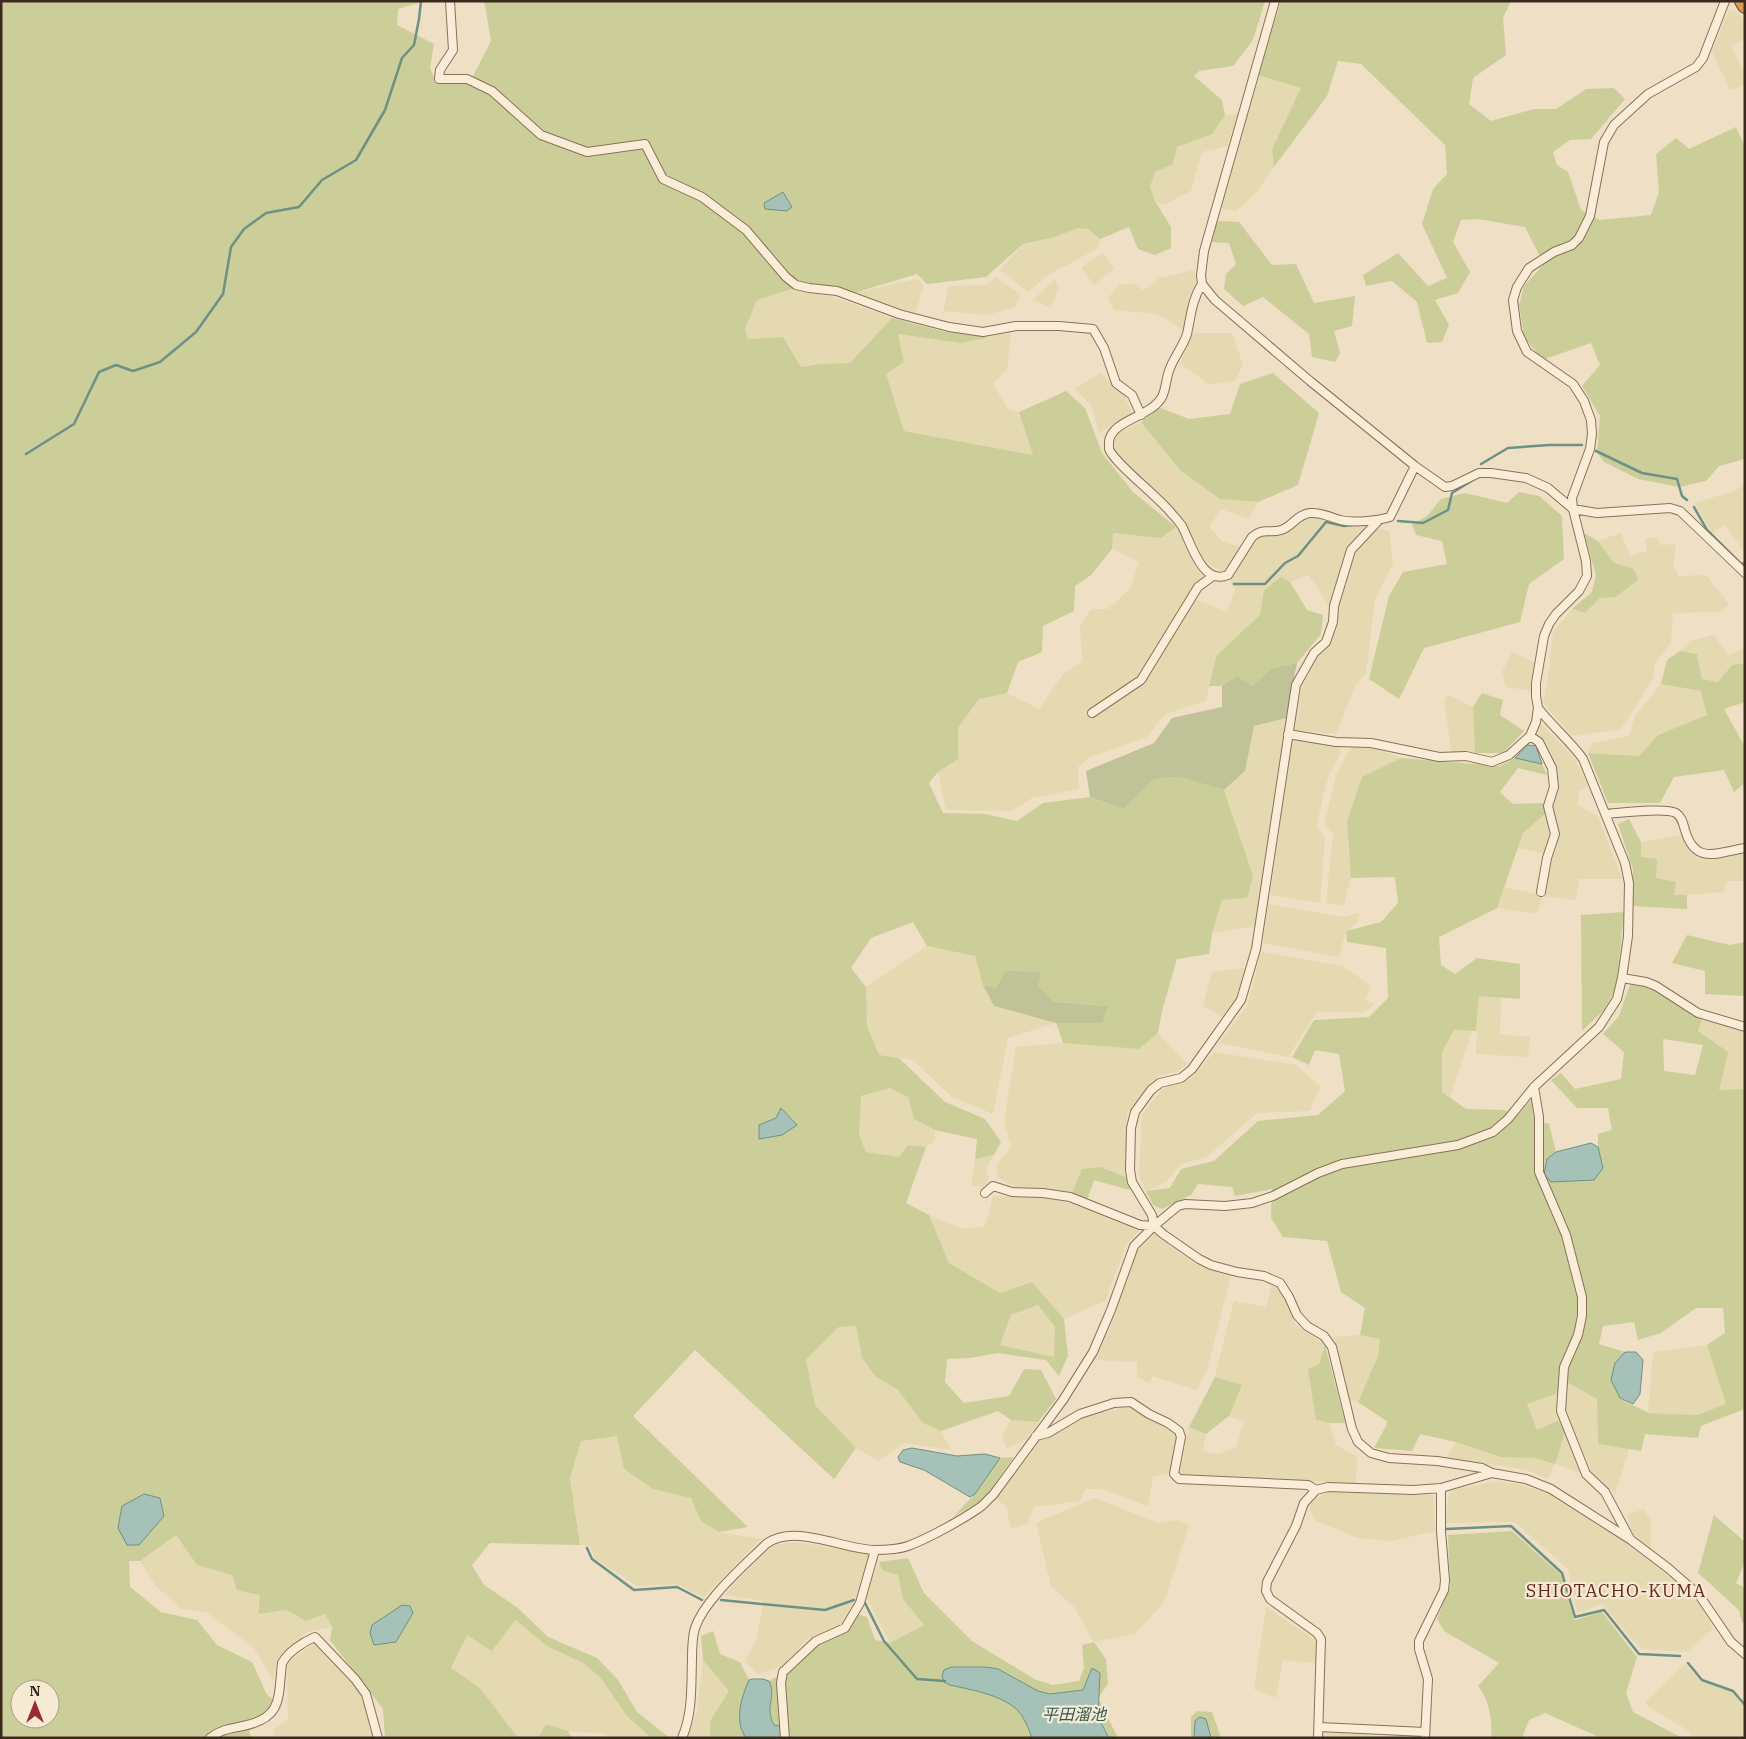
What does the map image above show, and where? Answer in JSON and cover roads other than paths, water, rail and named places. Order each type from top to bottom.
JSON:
[{"type":"highway","points":[[1742,1],[1745,6]]},
{"type":"street","points":[[450,1],[453,50],[440,70],[440,79],[467,79],[492,91],[541,135],[586,152],[645,144],[663,179],[702,197],[746,230],[786,277],[796,285],[837,291],[899,314],[949,327],[983,332],[1016,326],[1059,326],[1093,329],[1104,348],[1116,383],[1132,394],[1141,415]]},
{"type":"street","points":[[1275,1],[1204,251],[1201,275],[1202,284],[1216,300],[1310,381],[1415,466],[1445,486],[1452,486],[1479,473],[1526,478],[1548,488],[1573,509],[1597,513],[1670,508],[1680,511],[1745,574]]},
{"type":"street","points":[[1288,734],[1336,742],[1371,743],[1439,757],[1466,756],[1492,762],[1509,755],[1530,736],[1536,722],[1538,708],[1536,683],[1544,636],[1556,614],[1579,591],[1587,576],[1586,560],[1572,498],[1590,449],[1592,434],[1591,420],[1584,401],[1574,384],[1527,352],[1517,331],[1513,300],[1517,286],[1529,268],[1554,252],[1572,245],[1579,238],[1590,216],[1604,142],[1614,125],[1648,94],[1696,67],[1703,58],[1726,1]]},
{"type":"street","points":[[1202,284],[1195,295],[1186,336],[1168,371],[1163,396],[1156,406],[1118,427],[1111,433],[1109,450],[1116,460],[1166,506],[1181,525],[1198,562],[1213,576],[1222,578],[1228,575],[1257,532],[1277,532],[1287,529],[1300,516],[1309,513],[1322,514],[1342,520],[1379,520],[1390,517],[1415,466]]},
{"type":"street","points":[[1154,1226],[1152,1215],[1132,1182],[1130,1170],[1131,1128],[1135,1112],[1151,1090],[1160,1083],[1180,1078],[1192,1069],[1241,1000],[1256,949],[1296,685],[1314,653],[1326,642],[1333,622],[1334,606],[1351,550],[1379,520]]},
{"type":"street","points":[[1092,713],[1141,680],[1198,587],[1213,576]]},
{"type":"street","points":[[682,1738],[688,1723],[690,1710],[692,1643],[695,1628],[715,1596],[774,1538],[788,1535],[801,1536],[856,1549],[890,1550],[908,1546],[981,1507],[993,1494],[1063,1400],[1094,1352],[1134,1246],[1178,1206],[1186,1204],[1225,1206],[1252,1203],[1273,1196],[1318,1172],[1342,1164],[1458,1145],[1477,1140],[1493,1132],[1508,1119],[1534,1087],[1599,1027],[1617,999],[1622,978],[1628,936],[1628,884],[1625,863],[1583,759],[1574,746],[1547,720],[1538,708]]},
{"type":"street","points":[[1530,736],[1539,742],[1552,768],[1554,786],[1548,806],[1555,834],[1546,858],[1541,892]]},
{"type":"street","points":[[1606,814],[1659,810],[1674,812],[1681,818],[1692,846],[1698,852],[1707,855],[1745,848]]},
{"type":"street","points":[[1622,978],[1651,984],[1698,1013],[1745,1027]]},
{"type":"street","points":[[1534,1087],[1539,1117],[1539,1172],[1566,1235],[1582,1296],[1582,1316],[1578,1335],[1564,1367],[1561,1411],[1586,1474],[1605,1492],[1630,1540]]},
{"type":"street","points":[[985,1193],[993,1186],[1012,1192],[1043,1193],[1070,1197],[1140,1225],[1154,1226],[1211,1266],[1264,1276],[1280,1283],[1297,1315],[1307,1326],[1324,1336],[1332,1346],[1352,1429],[1358,1442],[1371,1453],[1389,1458],[1437,1461],[1473,1466],[1492,1473],[1526,1478],[1552,1490],[1630,1540],[1668,1568],[1698,1595],[1731,1642],[1745,1654]]},
{"type":"street","points":[[1036,1436],[1048,1433],[1080,1414],[1114,1403],[1131,1402],[1179,1431],[1182,1436],[1174,1474],[1179,1478],[1308,1485],[1316,1490]]},
{"type":"street","points":[[1318,1738],[1321,1639],[1317,1633],[1270,1600],[1266,1592],[1267,1582],[1296,1526],[1304,1503],[1316,1490],[1328,1487],[1413,1490],[1442,1488],[1492,1473]]},
{"type":"street","points":[[1319,1727],[1425,1735],[1428,1679],[1419,1649],[1419,1641],[1444,1590],[1442,1488]]},
{"type":"street","points":[[785,1738],[781,1683],[783,1672],[816,1641],[845,1628],[860,1603],[875,1550]]},
{"type":"street","points":[[210,1738],[222,1730],[263,1720],[271,1714],[276,1706],[282,1663],[285,1657],[315,1637],[356,1678],[366,1694],[378,1738]]},
{"type":"water","points":[[783,192],[792,207],[787,211],[765,209],[764,203]]},
{"type":"water","points":[[1527,745],[1536,746],[1542,764],[1515,758]]},
{"type":"water","points":[[781,1108],[797,1125],[782,1135],[759,1139],[759,1125],[776,1118]]},
{"type":"water","points":[[1591,1143],[1598,1147],[1603,1168],[1594,1180],[1551,1182],[1544,1174],[1547,1159],[1556,1152]]},
{"type":"water","points":[[1625,1352],[1636,1352],[1643,1360],[1640,1394],[1633,1404],[1620,1398],[1611,1380],[1615,1363]]},
{"type":"water","points":[[912,1448],[957,1456],[985,1454],[1000,1458],[975,1494],[970,1497],[924,1470],[900,1462],[898,1457],[903,1450]]},
{"type":"water","points":[[144,1494],[160,1498],[164,1516],[139,1545],[127,1545],[118,1528],[122,1506]]},
{"type":"water","points":[[402,1605],[410,1606],[413,1613],[396,1642],[374,1645],[370,1633],[372,1625]]},
{"type":"water","name":"平田溜池","points":[[951,1667],[998,1669],[1038,1691],[1050,1694],[1083,1690],[1092,1668],[1100,1673],[1098,1717],[1109,1738],[1032,1738],[1020,1713],[1007,1702],[991,1695],[944,1682],[942,1676],[944,1670]]},
{"type":"water","points":[[749,1680],[769,1681],[772,1692],[771,1718],[774,1725],[780,1726],[781,1738],[745,1738],[740,1725],[741,1701]]},
{"type":"water","points":[[1200,1717],[1206,1719],[1211,1738],[1194,1738],[1195,1721]]},
{"type":"waterway","points":[[26,454],[74,424],[99,372],[116,365],[133,371],[160,362],[196,332],[223,294],[231,247],[244,229],[266,213],[299,207],[322,180],[356,160],[385,110],[402,58],[414,45],[421,1]]},
{"type":"waterway","points":[[1481,464],[1508,448],[1582,445]]},
{"type":"waterway","points":[[1596,451],[1642,473],[1677,479],[1682,496],[1687,500]]},
{"type":"waterway","points":[[1398,521],[1423,523],[1448,510],[1452,493],[1473,480]]},
{"type":"waterway","points":[[1694,507],[1707,530],[1740,563],[1745,564]]},
{"type":"waterway","points":[[1234,584],[1265,584],[1285,563],[1298,556],[1326,522],[1344,526],[1353,525]]},
{"type":"waterway","points":[[1446,1529],[1511,1526],[1562,1573],[1575,1617],[1604,1610],[1639,1654],[1680,1656]]},
{"type":"waterway","points":[[587,1548],[592,1559],[634,1590],[677,1587],[702,1600]]},
{"type":"waterway","points":[[721,1600],[825,1610],[854,1600]]},
{"type":"waterway","points":[[865,1603],[884,1641],[917,1679],[945,1681]]},
{"type":"waterway","points":[[1688,1663],[1702,1680],[1733,1691],[1745,1705]]},
{"type":"district","name":"SHIOTACHO-KUMA","points":[[1616,1590]]}]
